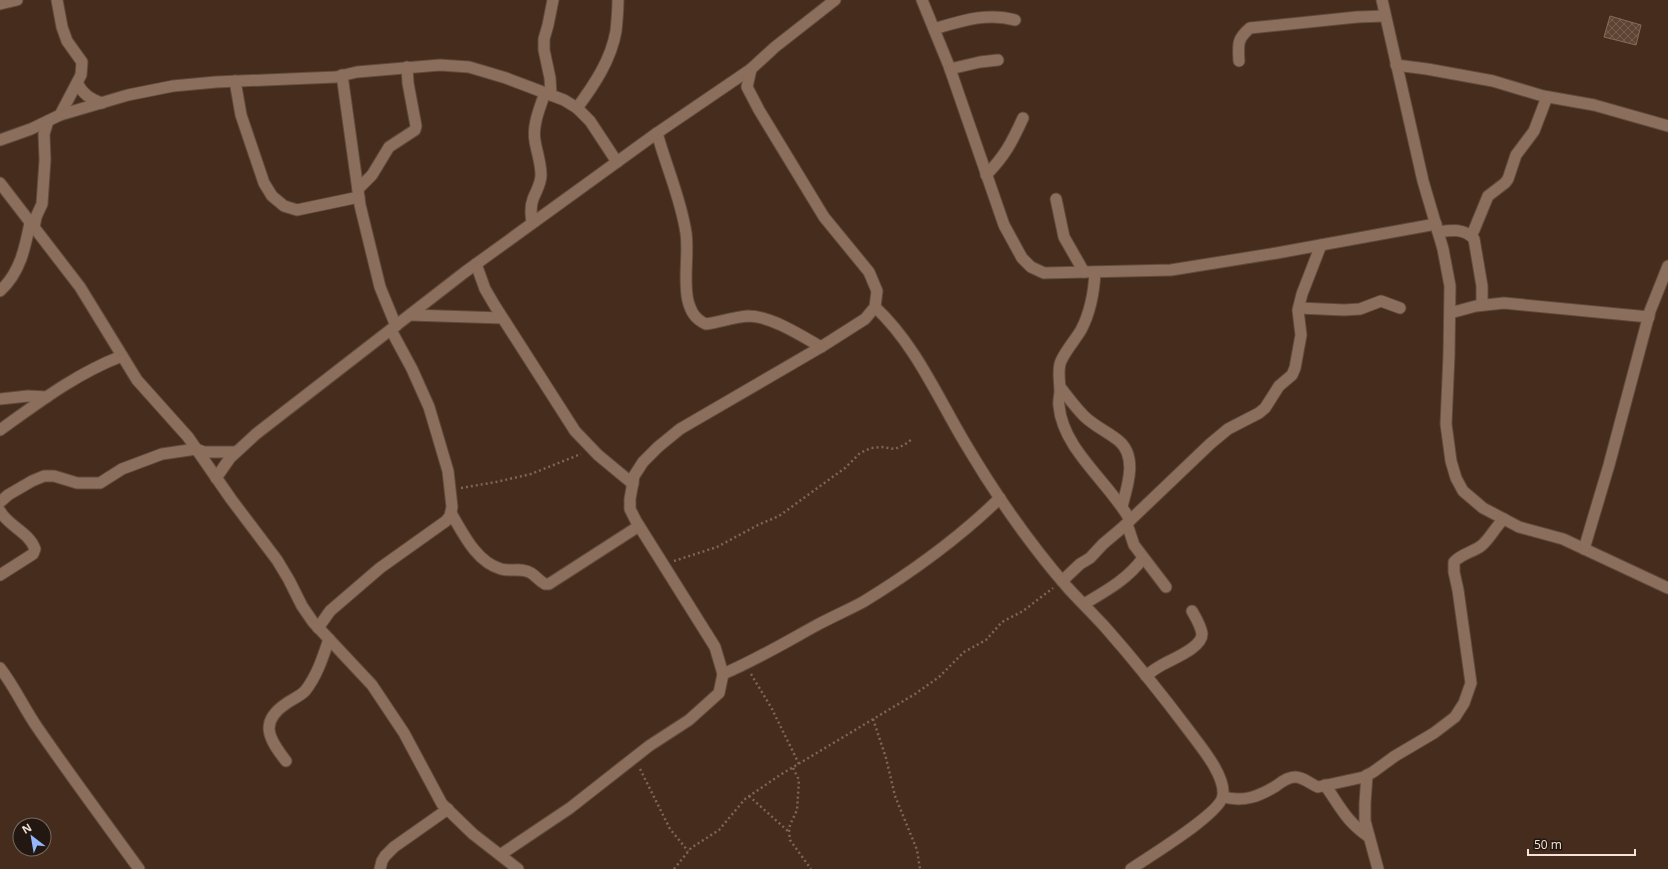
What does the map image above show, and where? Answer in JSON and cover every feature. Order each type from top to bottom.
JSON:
[{"type":"street","points":[[0,4],[17,0]]},
{"type":"street","points":[[57,0],[62,27],[67,40],[82,62],[81,75],[60,115]]},
{"type":"street","points":[[532,223],[531,211],[533,200],[541,175],[540,163],[534,140],[535,128],[538,112],[548,94],[550,78],[544,50],[544,39],[553,0]]},
{"type":"street","points":[[577,108],[591,88],[610,55],[616,32],[618,0]]},
{"type":"street","points":[[216,478],[230,458],[256,434],[476,264],[657,133],[751,69],[775,47],[835,0]]},
{"type":"street","points":[[922,0],[950,70],[1004,225],[1022,258],[1030,267],[1044,274],[1171,270],[1321,245],[1437,228],[1465,232],[1471,235],[1474,239],[1482,286],[1482,305]]},
{"type":"street","points":[[1382,0],[1423,181],[1437,228],[1450,286],[1446,424],[1451,461],[1456,478],[1463,491],[1483,508],[1519,527],[1563,539],[1668,588]]},
{"type":"street","points":[[934,29],[977,17],[993,16],[1015,20]]},
{"type":"street","points":[[1239,61],[1238,43],[1241,35],[1250,28],[1357,17],[1385,16]]},
{"type":"street","points":[[950,70],[980,62],[998,60]]},
{"type":"street","points":[[0,140],[60,115],[128,95],[173,86],[342,75],[357,72],[440,65],[469,67],[506,78],[564,100],[577,108],[590,121],[617,162]]},
{"type":"street","points":[[1396,65],[1427,68],[1493,81],[1547,96],[1594,105],[1668,126]]},
{"type":"street","points":[[235,81],[241,115],[264,183],[272,196],[284,206],[297,210],[358,193],[372,175],[389,147],[415,130],[416,126],[408,83],[407,67]]},
{"type":"street","points":[[500,855],[570,808],[649,746],[689,720],[719,693],[723,674],[715,647],[639,526],[630,509],[634,476],[643,462],[680,429],[821,347],[865,319],[876,307],[877,291],[869,272],[824,217],[759,110],[747,87],[751,69]]},
{"type":"street","points":[[318,628],[330,611],[380,568],[446,521],[452,507],[448,471],[428,407],[394,328],[380,287],[358,193],[342,75]]},
{"type":"street","points":[[76,83],[87,96],[102,103]]},
{"type":"street","points":[[1471,235],[1488,196],[1508,179],[1516,155],[1534,131],[1547,96]]},
{"type":"street","points":[[986,175],[1000,161],[1010,147],[1023,118]]},
{"type":"street","points":[[0,292],[12,276],[23,256],[32,226],[42,204],[45,160],[44,134],[48,121]]},
{"type":"street","points":[[657,133],[679,203],[686,234],[688,299],[694,316],[699,321],[706,324],[744,317],[762,318],[803,336],[821,347]]},
{"type":"street","points":[[0,183],[80,287],[137,380],[188,437],[276,560],[289,580],[302,606],[318,628],[372,685],[392,713],[442,804],[473,834],[518,869]]},
{"type":"street","points":[[1056,199],[1064,237],[1084,272]]},
{"type":"street","points":[[1062,580],[1080,564],[1090,558],[1210,444],[1228,429],[1258,414],[1279,386],[1292,375],[1295,368],[1301,335],[1299,308],[1302,294],[1321,245]]},
{"type":"street","points":[[476,264],[485,289],[502,318],[575,431],[593,450],[632,484]]},
{"type":"street","points":[[1584,549],[1611,457],[1648,317],[1668,266]]},
{"type":"street","points":[[1095,272],[1094,296],[1089,315],[1062,359],[1059,368],[1059,405],[1062,420],[1070,439],[1122,506],[1134,546],[1166,587]]},
{"type":"street","points":[[1299,308],[1344,310],[1360,309],[1381,301],[1400,308]]},
{"type":"street","points":[[1450,313],[1482,305],[1504,303],[1648,317]]},
{"type":"street","points":[[876,307],[890,320],[922,366],[965,443],[1020,528],[1062,580],[1164,697],[1205,752],[1222,783],[1223,796],[1215,810],[1132,869]]},
{"type":"street","points":[[410,315],[502,318]]},
{"type":"street","points":[[0,430],[69,381],[105,362],[122,356]]},
{"type":"street","points":[[1060,387],[1084,416],[1121,443],[1127,454],[1130,471],[1128,486],[1122,506]]},
{"type":"street","points":[[0,399],[28,396],[46,397]]},
{"type":"street","points":[[0,502],[27,484],[44,476],[54,476],[78,483],[100,484],[122,469],[162,454],[196,449],[204,452],[236,452]]},
{"type":"street","points":[[723,674],[745,665],[861,603],[946,546],[980,518],[1000,498]]},
{"type":"street","points":[[0,511],[3,517],[28,539],[35,549],[33,554],[0,575]]},
{"type":"street","points":[[450,513],[471,546],[479,555],[494,566],[501,569],[524,570],[531,573],[545,584],[549,584],[639,526]]},
{"type":"street","points":[[1223,796],[1234,800],[1244,800],[1295,777],[1304,779],[1318,787],[1367,775],[1434,733],[1455,717],[1464,703],[1471,683],[1458,590],[1454,572],[1454,562],[1461,556],[1482,546],[1494,528],[1504,519]]},
{"type":"street","points":[[1084,604],[1120,582],[1135,570],[1143,558]]},
{"type":"street","points":[[1146,676],[1160,666],[1188,651],[1201,640],[1202,634],[1200,627],[1192,611]]},
{"type":"street","points":[[286,761],[272,743],[268,731],[270,721],[285,704],[304,692],[315,676],[329,638]]},
{"type":"street","points":[[0,668],[63,765],[139,869]]},
{"type":"street","points":[[1367,775],[1365,821],[1378,869]]},
{"type":"street","points":[[1326,785],[1343,814],[1352,824],[1369,837]]},
{"type":"street","points":[[380,869],[385,856],[394,847],[448,809]]},
{"type":"path","points":[[665,566],[677,560],[717,547],[758,525],[779,516],[867,449],[895,449],[912,439]]},
{"type":"path","points":[[451,490],[530,474],[593,450]]},
{"type":"path","points":[[674,869],[688,851],[719,830],[749,796],[939,677],[964,652],[986,640],[1002,622],[1028,607],[1062,580]]},
{"type":"path","points":[[745,665],[772,709],[799,764]]},
{"type":"path","points":[[873,719],[886,758],[895,796],[917,850],[920,869]]},
{"type":"path","points":[[634,758],[670,829],[688,851]]},
{"type":"path","points":[[793,768],[799,780],[797,810],[790,825],[790,840],[811,869]]},
{"type":"path","points":[[749,796],[789,832]]},
{"type":"building","points":[[1610,16],[1641,25],[1636,45],[1604,37]]}]
